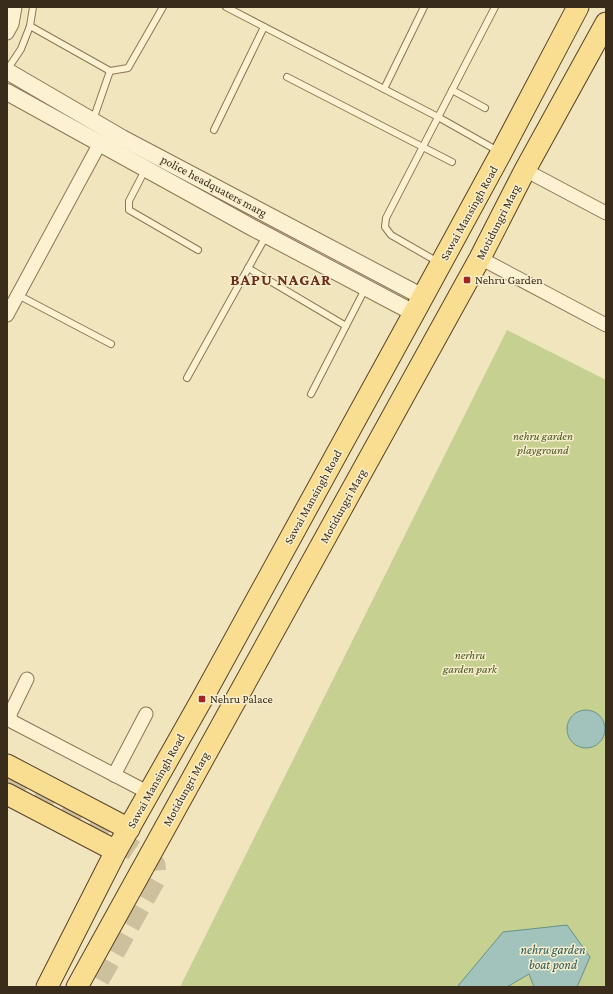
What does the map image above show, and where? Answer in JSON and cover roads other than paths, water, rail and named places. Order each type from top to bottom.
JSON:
[{"type":"main road","name":"Sawai Mansingh Road","points":[[47,987],[116,851],[502,153],[578,7]]},
{"type":"main road","name":"Motidungri Marg","points":[[77,987],[480,258],[525,170],[606,23]]},
{"type":"main road","points":[[7,765],[129,828]]},
{"type":"main road","points":[[7,794],[116,851]]},
{"type":"street","points":[[7,33],[12,24],[15,7]]},
{"type":"street","name":"police headquaters marg","points":[[7,71],[418,305]]},
{"type":"street","name":"police headquaters marg","points":[[7,92],[266,235],[366,287],[418,305]]},
{"type":"street","points":[[7,315],[100,143]]},
{"type":"street","points":[[525,170],[606,213]]},
{"type":"street","points":[[480,258],[606,325]]},
{"type":"street","points":[[27,679],[10,714],[11,721],[148,793]]},
{"type":"street","points":[[114,775],[146,714]]},
{"type":"lane","points":[[7,71],[21,49],[30,26],[33,7]]},
{"type":"lane","points":[[30,26],[110,71],[128,68],[163,7]]},
{"type":"lane","points":[[226,7],[438,117],[502,153]]},
{"type":"lane","points":[[384,89],[424,7]]},
{"type":"lane","points":[[441,264],[391,235],[385,227],[386,218],[495,7]]},
{"type":"lane","points":[[214,130],[264,27]]},
{"type":"lane","points":[[93,121],[110,71]]},
{"type":"lane","points":[[287,77],[452,162]]},
{"type":"lane","points":[[452,90],[485,108]]},
{"type":"lane","points":[[146,168],[129,201],[129,210],[198,250]]},
{"type":"lane","points":[[187,378],[266,235]]},
{"type":"lane","points":[[248,268],[346,326]]},
{"type":"lane","points":[[311,394],[366,287]]},
{"type":"lane","points":[[18,294],[111,344]]},
{"type":"water","points":[[586,710],[596,713],[602,719],[605,729],[602,739],[596,745],[586,748],[576,745],[570,739],[567,729],[570,719],[576,713]]},
{"type":"water","name":"nehru garden boat pond","points":[[567,925],[590,957],[577,987],[534,987],[529,974],[507,987],[457,987],[503,932]]},
{"type":"tunnel","points":[[7,781],[101,830],[155,865],[156,878],[95,987]]},
{"type":"place","name":"Nehru Garden","points":[[467,280]]},
{"type":"place","name":"Nehru Palace","points":[[202,699]]},
{"type":"district","name":"BAPU NAGAR","points":[[281,279]]},
{"type":"park label","name":"nehru garden playground","points":[[543,443]]},
{"type":"park label","name":"nerhru garden park","points":[[470,662]]}]
